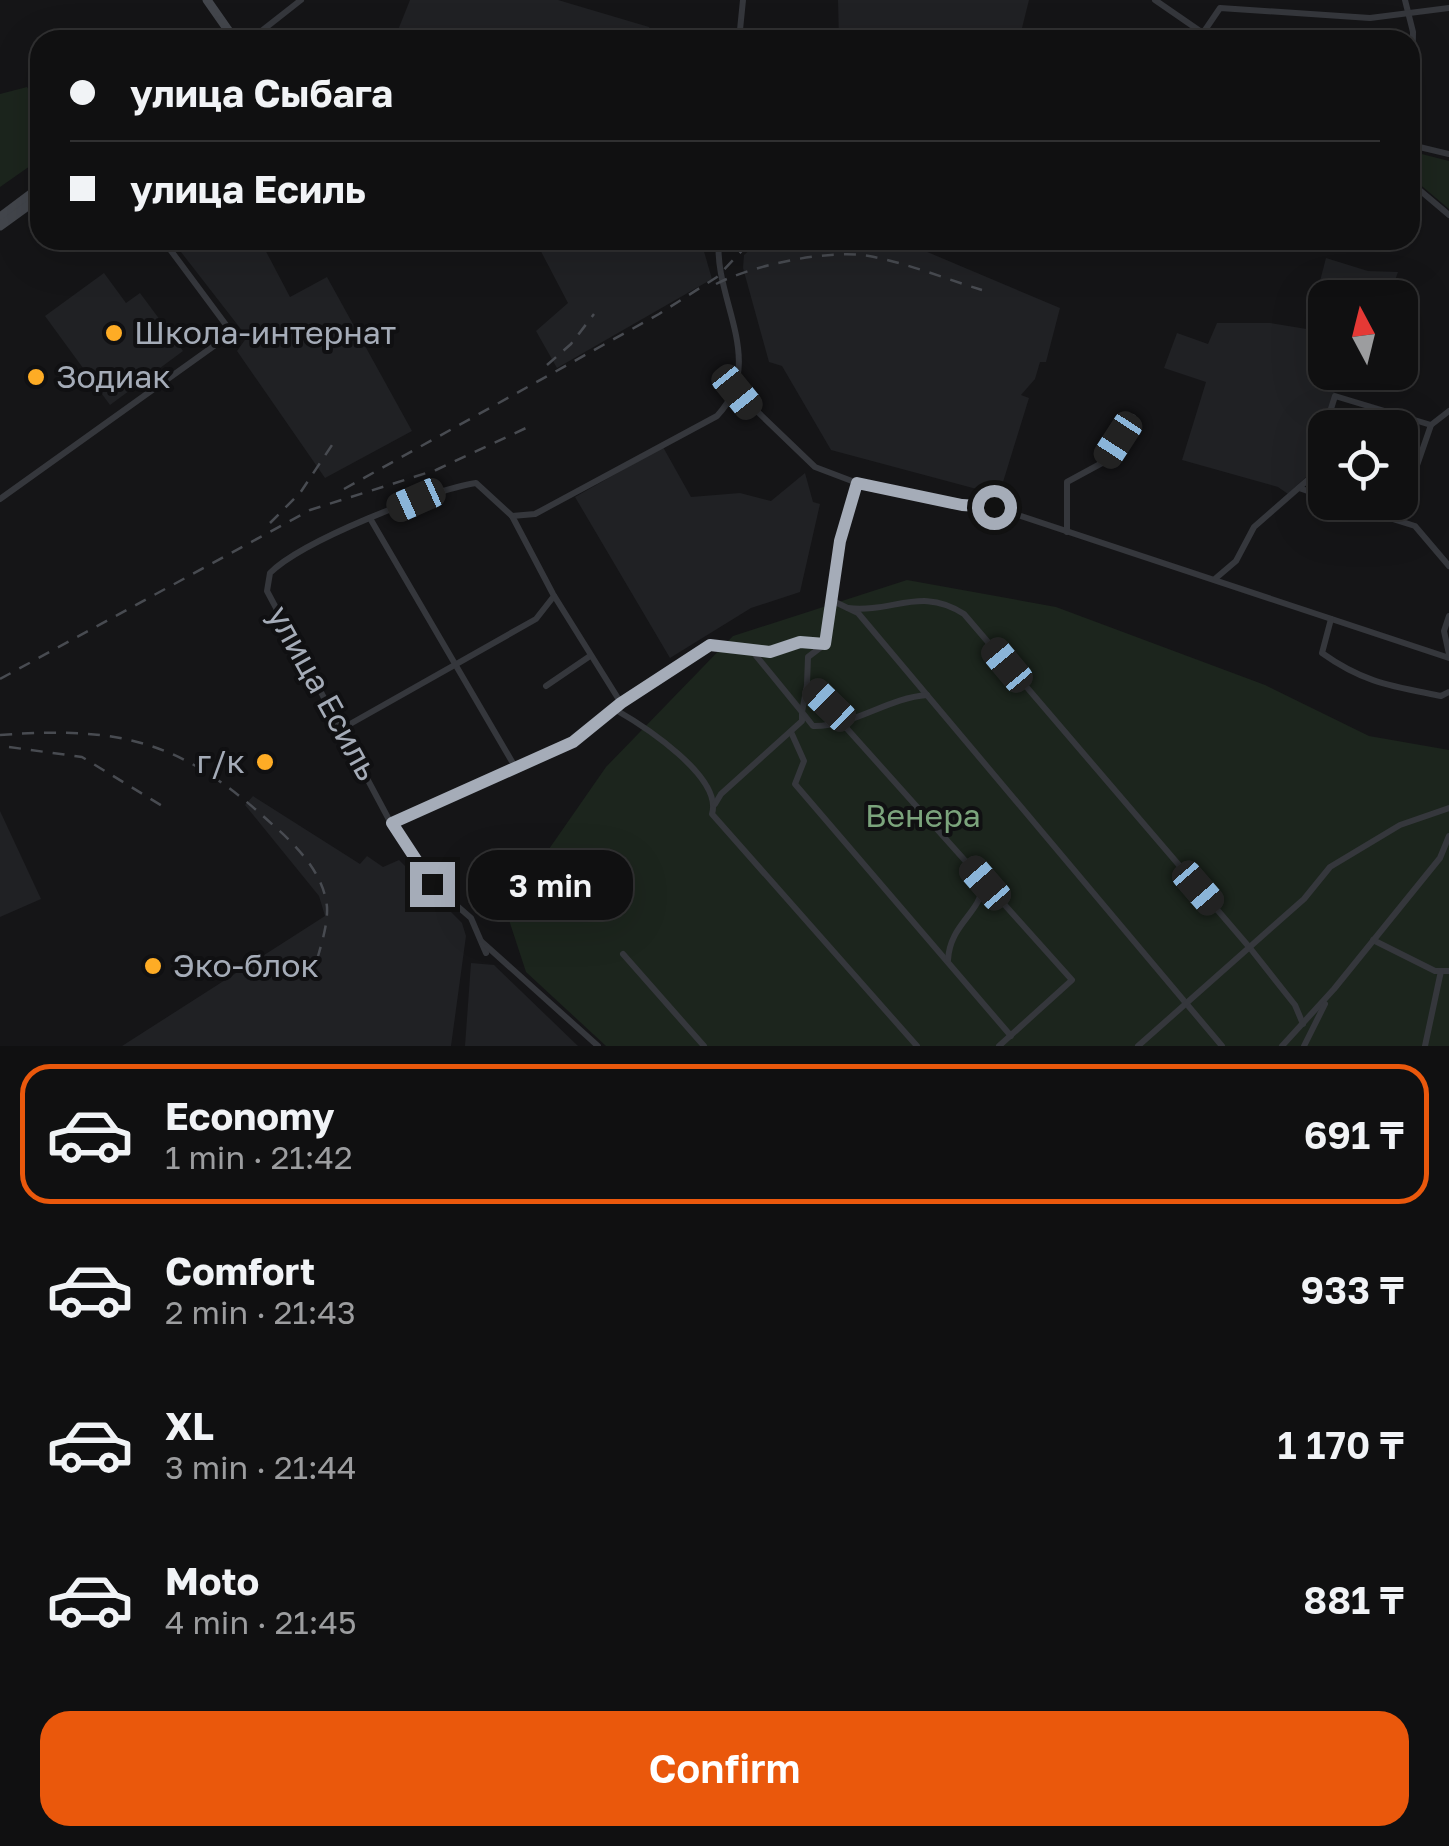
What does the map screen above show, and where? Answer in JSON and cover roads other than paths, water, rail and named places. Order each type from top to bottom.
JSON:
[{"type":"main road","points":[[207,0],[228,30]]},
{"type":"main road","points":[[0,217],[30,195]]},
{"type":"main road","points":[[0,226],[30,204]]},
{"type":"street","points":[[263,30],[302,0]]},
{"type":"street","points":[[740,30],[743,0]]},
{"type":"street","points":[[1155,0],[1199,30]]},
{"type":"street","points":[[1405,0],[1410,30]]},
{"type":"street","points":[[1205,30],[1220,8],[1306,16],[1410,16],[1449,8]]},
{"type":"street","points":[[1420,147],[1449,154]]},
{"type":"street","points":[[1420,191],[1449,215]]},
{"type":"street","points":[[0,499],[234,335],[171,250]]},
{"type":"street","points":[[512,516],[535,514],[717,416],[730,402],[737,392],[736,322],[718,264],[719,250]]},
{"type":"street","points":[[737,392],[816,467],[857,483],[962,505],[994,507],[1449,656],[1444,632],[1449,616]]},
{"type":"street","points":[[1331,410],[1335,396],[1381,410]]},
{"type":"street","points":[[1418,462],[1431,425],[1449,411]]},
{"type":"street","points":[[1067,532],[1067,482],[1102,463],[1133,416]]},
{"type":"street","points":[[1418,421],[1431,425]]},
{"type":"street","points":[[1216,578],[1236,561],[1254,527],[1308,480]]},
{"type":"street","points":[[514,766],[371,520],[452,487],[476,483],[512,516],[554,596],[618,693],[618,706]]},
{"type":"street","points":[[857,483],[840,541],[825,644],[808,656],[802,720],[721,794],[712,814],[916,1046]]},
{"type":"street","points":[[1299,488],[1308,491]]},
{"type":"street","name":"улица Есиль","points":[[371,520],[278,565],[270,572],[268,586],[287,632],[392,823],[432,884],[470,918],[486,953]]},
{"type":"street","points":[[1398,520],[1420,530],[1436,556],[1449,566]]},
{"type":"street","points":[[343,728],[536,620],[554,596]]},
{"type":"street","points":[[848,608],[875,611],[924,598],[964,614],[1250,948],[1295,1005],[1303,1024]]},
{"type":"street","points":[[833,601],[858,613],[1222,1046]]},
{"type":"street","points":[[1330,620],[1322,653],[1334,662],[1373,684],[1442,696],[1449,692]]},
{"type":"street","points":[[392,823],[445,803],[514,766],[573,742],[618,706],[710,645],[725,643],[770,652],[800,642],[825,644]]},
{"type":"street","points":[[752,651],[813,726],[843,721],[908,696],[927,695]]},
{"type":"street","points":[[546,686],[590,656]]},
{"type":"street","points":[[807,684],[1072,980],[1003,1046]]},
{"type":"street","points":[[618,706],[668,741],[709,788],[714,807]]},
{"type":"street","points":[[792,732],[804,761],[796,784],[1011,1036]]},
{"type":"street","points":[[1138,1046],[1304,899],[1330,867],[1400,825],[1449,808]]},
{"type":"street","points":[[1282,1046],[1330,994],[1440,858],[1449,836]]},
{"type":"street","points":[[1440,858],[1449,859]]},
{"type":"street","points":[[948,962],[949,938],[983,894],[985,883]]},
{"type":"street","points":[[1373,940],[1445,971],[1436,992],[1425,1046]]},
{"type":"street","points":[[482,942],[598,1046]]},
{"type":"street","points":[[623,954],[704,1046]]},
{"type":"street","points":[[1436,992],[1449,994]]},
{"type":"street","points":[[1304,1046],[1330,994]]},
{"type":"railway","points":[[344,489],[659,314],[717,277],[743,250]]},
{"type":"railway","points":[[716,284],[791,260],[852,254],[898,263],[982,290]]},
{"type":"railway","points":[[547,365],[571,344],[594,314]]},
{"type":"railway","points":[[0,679],[310,510],[436,470],[526,428]]},
{"type":"railway","points":[[270,523],[300,493],[332,445]]},
{"type":"railway","points":[[0,735],[82,733],[148,745],[179,757],[240,797],[291,842],[321,883],[327,915],[313,975]]},
{"type":"railway","points":[[9,747],[82,757],[164,807]]},
{"type":"place","name":"Школа-интернат","points":[[114,333]]},
{"type":"place","name":"Зодиак","points":[[36,377]]},
{"type":"place","name":"г/к","points":[[265,762]]},
{"type":"place","name":"Эко-блок","points":[[153,966]]},
{"type":"park label","name":"Венера","points":[[923,816]]}]
